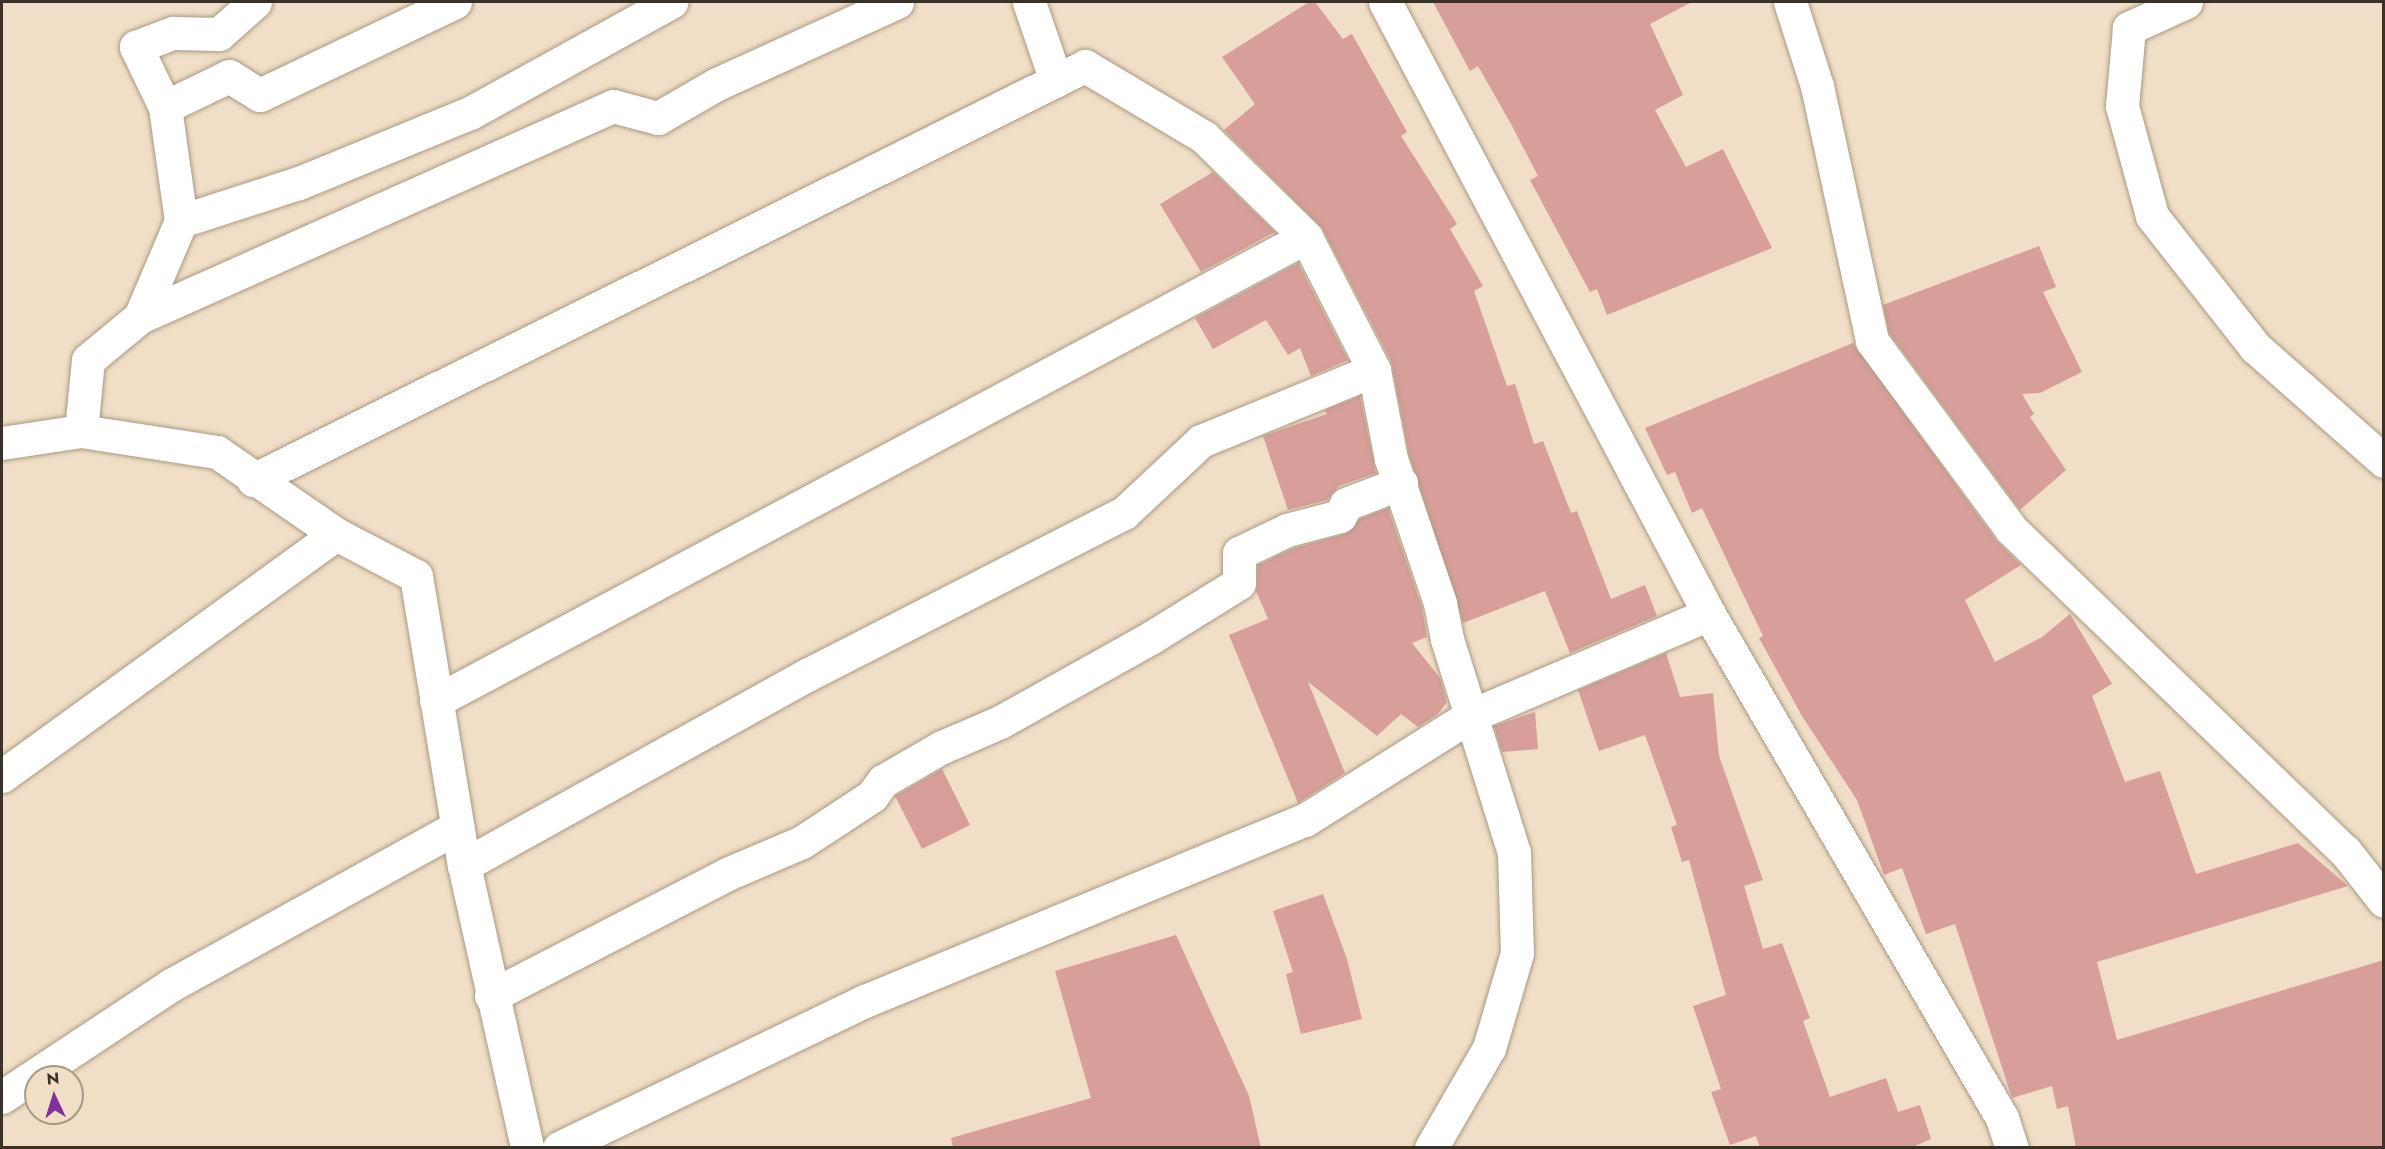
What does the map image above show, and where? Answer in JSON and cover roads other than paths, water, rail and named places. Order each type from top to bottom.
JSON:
[{"type":"street","points":[[140,316],[181,221],[165,107],[136,47],[173,33],[219,34],[255,2]]},
{"type":"street","points":[[165,107],[229,76],[260,95],[455,2]]},
{"type":"street","points":[[181,221],[299,183],[470,113],[671,2]]},
{"type":"street","points":[[81,431],[88,360],[140,316],[613,105],[658,118],[717,84],[897,2]]},
{"type":"street","points":[[1029,2],[1056,81]]},
{"type":"street","points":[[1385,2],[1709,614],[2002,1118],[2012,1148]]},
{"type":"street","points":[[1790,2],[1817,86],[1872,341],[2011,529],[2345,852],[2384,901]]},
{"type":"street","points":[[2186,2],[2129,28],[2122,106],[2152,216],[2255,347],[2384,461]]},
{"type":"street","points":[[253,480],[1085,66],[1204,137],[1306,237],[1374,370],[1391,459],[1401,483],[1470,716],[1514,853],[1516,952],[1489,1048],[1431,1148]]},
{"type":"street","points":[[436,701],[1306,237]]},
{"type":"street","points":[[464,865],[840,658],[1124,513],[1201,441],[1374,370]]},
{"type":"street","points":[[2,443],[81,431],[216,452],[253,480],[336,534],[416,576],[464,865],[491,996],[527,1148]]},
{"type":"street","points":[[491,996],[727,874],[802,842],[872,796],[883,781],[940,748],[1000,722],[1152,637],[1239,582],[1239,553],[1287,530],[1340,516],[1346,504],[1401,483]]},
{"type":"street","points":[[2,776],[336,534]]},
{"type":"street","points":[[559,1148],[865,1001],[1305,820],[1470,716],[1709,614]]},
{"type":"street","points":[[2,1097],[171,986],[457,827]]}]
